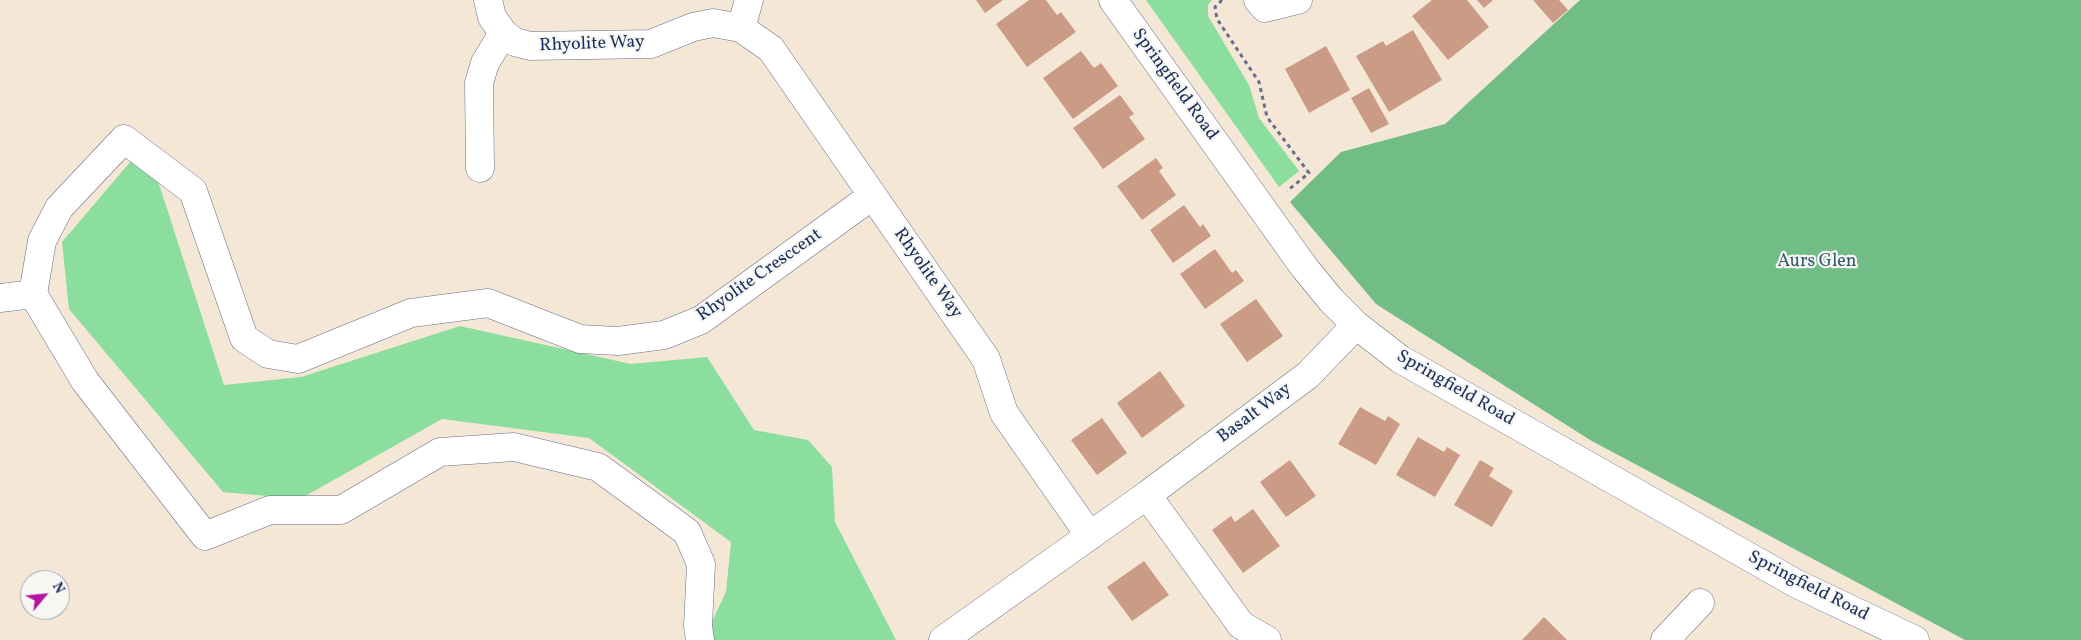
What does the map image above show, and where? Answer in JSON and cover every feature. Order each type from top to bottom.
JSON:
[{"type":"street","points":[[480,168],[479,83],[485,63],[503,34],[492,17],[488,0]]},
{"type":"street","points":[[741,28],[749,0]]},
{"type":"street","name":"Springfield Road","points":[[1113,0],[1304,267],[1331,300],[1356,325],[1400,359],[1797,584],[1915,640]]},
{"type":"street","points":[[1258,0],[1265,8],[1298,0]]},
{"type":"street","name":"Rhyolite Way","points":[[503,34],[515,42],[530,46],[651,44],[693,27],[713,23],[741,28],[770,49],[986,359],[1004,413],[1090,536]]},
{"type":"street","name":"Rhyolite Cresccent","points":[[33,294],[42,241],[59,208],[124,139],[193,191],[244,338],[268,354],[298,359],[411,313],[488,303],[580,338],[618,340],[664,334],[701,320],[872,196]]},
{"type":"street","points":[[0,298],[33,294],[85,381],[205,536],[270,510],[341,510],[440,452],[514,447],[598,467],[687,532],[701,564],[698,626],[700,640]]},
{"type":"street","name":"Basalt Way","points":[[944,640],[1147,495],[1308,375],[1356,325]]},
{"type":"street","points":[[1147,495],[1241,625],[1268,640]]},
{"type":"street","points":[[1665,640],[1700,603]]},
{"type":"path","points":[[1222,0],[1215,7],[1217,19],[1259,82],[1267,117],[1309,173],[1264,210]]},
{"type":"green space","points":[[1146,0],[1212,0],[1208,5],[1208,16],[1249,85],[1259,118],[1299,171],[1279,187]]},
{"type":"green space","name":"Aurs Glen","points":[[1580,0],[2081,0],[2081,640],[1965,640],[1590,440],[1376,304],[1290,202],[1341,152],[1445,124]]},
{"type":"green space","points":[[131,161],[158,181],[224,385],[301,377],[460,326],[631,364],[707,357],[754,430],[808,440],[832,467],[835,522],[896,640],[713,640],[709,628],[726,592],[731,542],[589,438],[442,419],[300,499],[223,492],[69,309],[62,242]]},
{"type":"building","points":[[976,0],[1003,0],[985,13]]},
{"type":"building","points":[[1029,0],[1046,0],[1057,15],[1061,12],[1076,32],[1027,67],[996,24]]},
{"type":"building","points":[[1432,0],[1467,0],[1489,27],[1448,60],[1412,16]]},
{"type":"building","points":[[1477,0],[1493,0],[1484,8]]},
{"type":"building","points":[[1533,0],[1559,0],[1568,10],[1553,23]]},
{"type":"building","points":[[1413,30],[1442,80],[1389,112],[1356,56],[1383,41],[1386,46]]},
{"type":"building","points":[[1326,46],[1350,90],[1309,113],[1285,69]]},
{"type":"building","points":[[1081,51],[1094,68],[1101,63],[1118,86],[1073,119],[1043,78]]},
{"type":"building","points":[[1369,88],[1389,124],[1371,133],[1351,98]]},
{"type":"building","points":[[1120,95],[1134,114],[1129,117],[1145,139],[1103,169],[1073,128]]},
{"type":"building","points":[[1156,158],[1163,168],[1159,171],[1176,195],[1142,220],[1117,186]]},
{"type":"building","points":[[1184,205],[1200,227],[1203,224],[1211,236],[1173,263],[1150,230]]},
{"type":"building","points":[[1215,249],[1232,273],[1236,270],[1244,281],[1205,309],[1180,274]]},
{"type":"building","points":[[1256,299],[1283,336],[1247,362],[1220,324]]},
{"type":"building","points":[[1160,371],[1185,406],[1142,438],[1117,403]]},
{"type":"building","points":[[1360,407],[1385,421],[1388,416],[1400,424],[1376,465],[1338,444]]},
{"type":"building","points":[[1102,418],[1127,453],[1097,475],[1071,440]]},
{"type":"building","points":[[1418,437],[1444,452],[1447,447],[1460,455],[1435,497],[1396,475]]},
{"type":"building","points":[[1290,460],[1316,496],[1286,517],[1260,482]]},
{"type":"building","points":[[1480,460],[1494,468],[1489,476],[1513,491],[1492,527],[1454,505]]},
{"type":"building","points":[[1253,509],[1280,546],[1243,573],[1212,530],[1231,516],[1235,522]]},
{"type":"building","points":[[1144,561],[1169,595],[1132,621],[1107,587]]},
{"type":"building","points":[[1544,617],[1567,640],[1522,640]]}]
